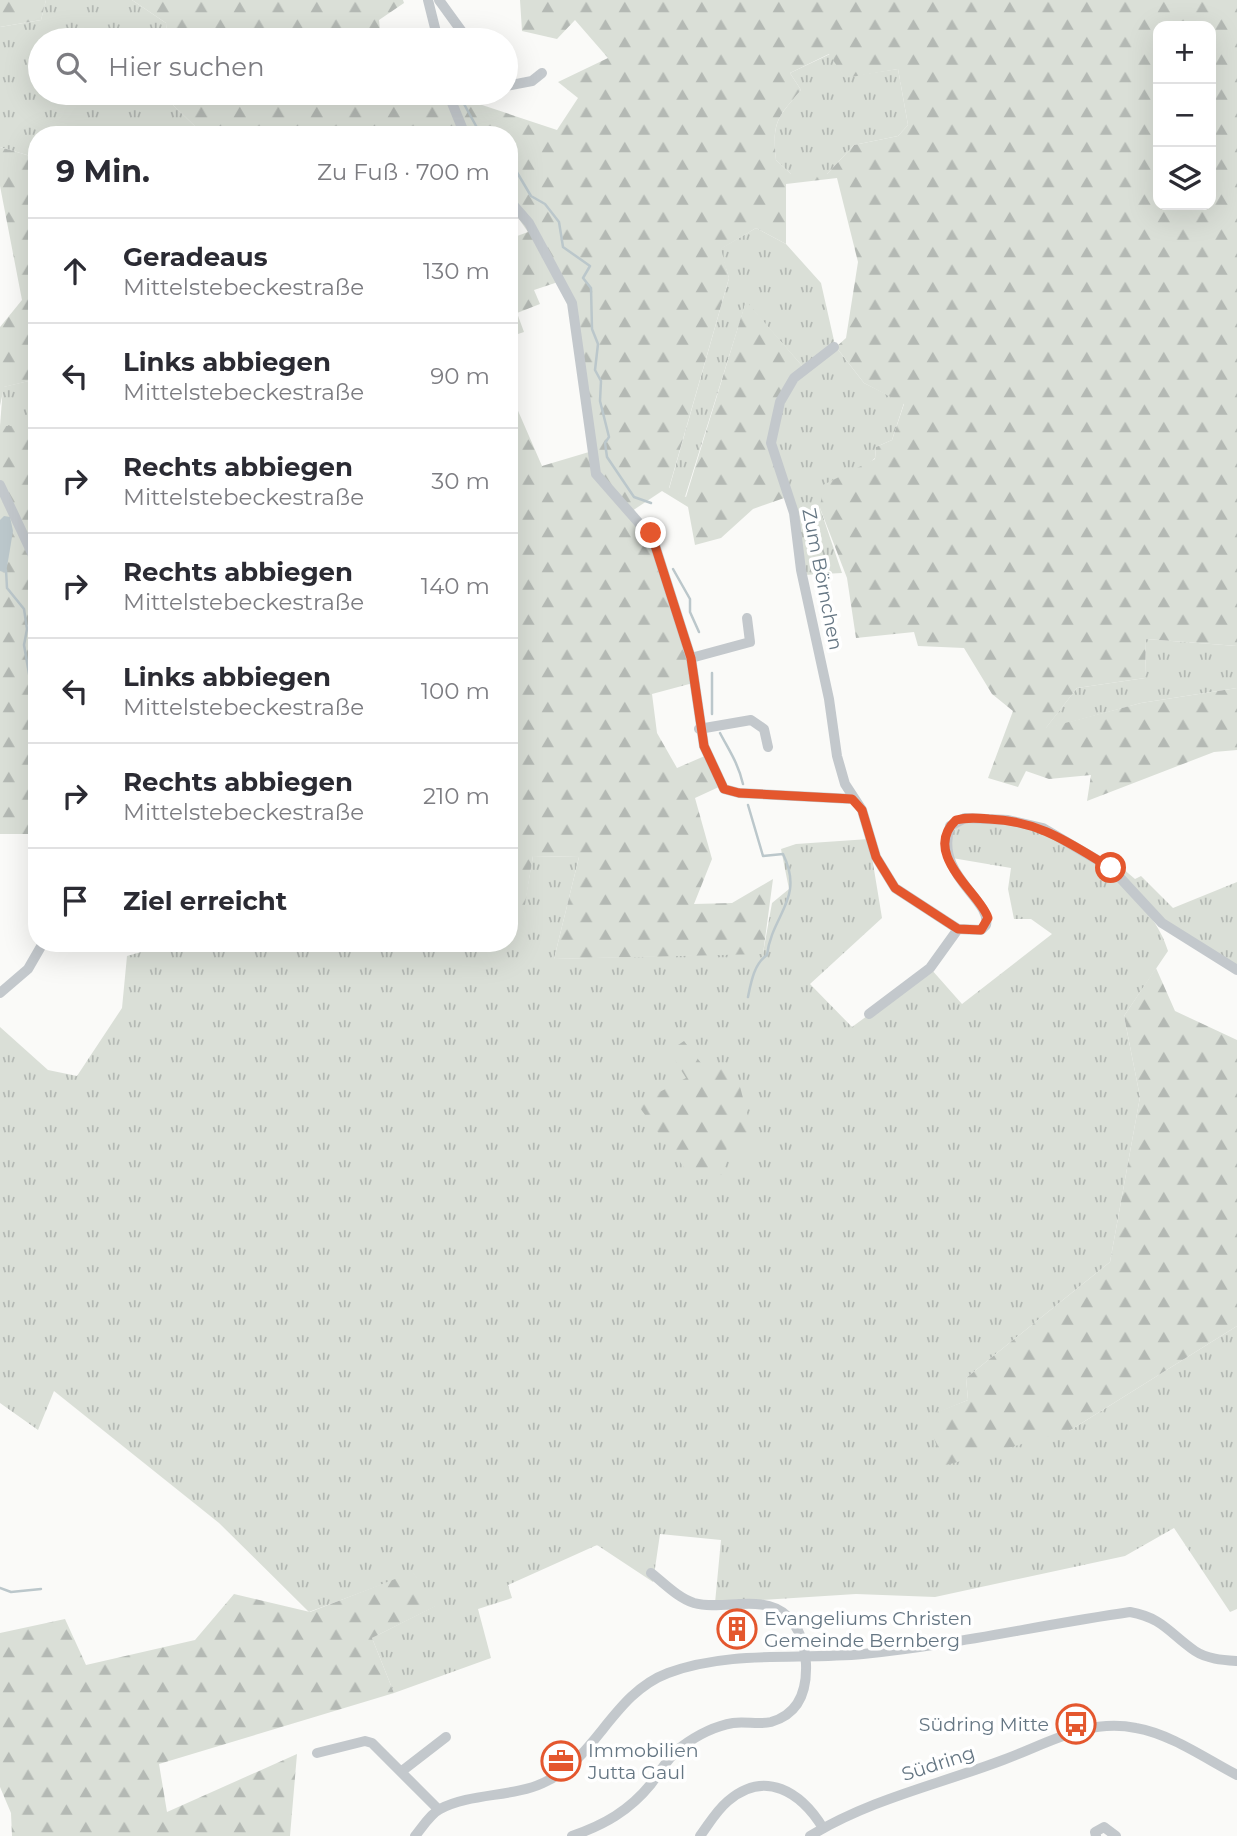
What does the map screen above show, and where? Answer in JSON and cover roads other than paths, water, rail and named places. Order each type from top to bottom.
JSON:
[{"type":"street","points":[[428,0],[435,28]]},
{"type":"street","points":[[439,0],[459,28]]},
{"type":"street","points":[[518,84],[532,81],[542,73]]},
{"type":"street","points":[[452,105],[461,126]]},
{"type":"street","points":[[518,210],[529,223],[572,303],[596,474],[651,533],[691,658],[699,729],[724,789],[739,793],[852,799]]},
{"type":"street","name":"Zum Börnchen","points":[[834,347],[794,377],[780,402],[771,451],[794,513],[801,570],[837,756],[852,799],[862,810],[876,857],[895,888],[958,929]]},
{"type":"street","points":[[0,485],[28,545]]},
{"type":"street","points":[[691,658],[750,642],[747,618]]},
{"type":"street","points":[[699,729],[751,720],[764,729],[768,747]]},
{"type":"street","points":[[869,1014],[930,968],[958,929],[981,930],[988,918],[956,877],[951,862],[947,836],[950,826],[965,818],[1008,820],[1043,828],[1111,868],[1176,934],[1237,970]]},
{"type":"street","points":[[0,993],[29,969],[38,952]]},
{"type":"street","points":[[572,1836],[606,1823],[624,1812],[639,1798],[678,1749],[698,1736],[734,1723],[770,1722],[786,1714],[799,1702],[806,1686],[806,1657],[797,1629],[787,1615],[774,1607],[698,1604],[685,1600],[651,1573]]},
{"type":"street","points":[[415,1836],[438,1809],[541,1784],[559,1774],[579,1759],[616,1710],[643,1686],[669,1672],[740,1658],[806,1657],[949,1644],[1130,1612],[1149,1616],[1169,1627],[1196,1651],[1213,1659],[1237,1661]]},
{"type":"street","name":"Südring","points":[[810,1836],[871,1804],[1004,1760],[1068,1733],[1104,1726],[1136,1728],[1167,1739],[1237,1775]]},
{"type":"street","points":[[402,1771],[446,1737]]},
{"type":"street","points":[[317,1753],[365,1741],[372,1743],[438,1809]]},
{"type":"street","points":[[700,1836],[729,1800],[743,1791],[762,1786],[786,1790],[803,1801],[823,1828]]},
{"type":"street","points":[[1096,1836],[1096,1832],[1104,1827],[1116,1836]]},
{"type":"waterway","points":[[465,105],[476,126]]},
{"type":"waterway","points":[[518,174],[531,196],[545,204],[559,222],[563,247],[590,266],[583,278],[591,288],[592,329],[598,344],[595,370],[601,381],[600,401],[609,437],[605,443],[607,457],[634,497],[651,503]]},
{"type":"waterway","points":[[673,569],[690,599],[690,612],[699,632]]},
{"type":"waterway","points":[[6,570],[7,588],[24,609],[27,629],[24,645],[28,668]]},
{"type":"waterway","points":[[712,673],[712,714]]},
{"type":"waterway","points":[[720,733],[743,784]]},
{"type":"waterway","points":[[748,805],[763,856],[783,854],[790,883],[789,895],[767,955],[756,968],[748,997]]},
{"type":"waterway","points":[[0,1588],[11,1592],[41,1589]]},
{"type":"place","name":"Evangeliums Christen Gemeinde Bernberg","points":[[737,1629]]},
{"type":"place","name":"Südring Mitte","points":[[1076,1724]]},
{"type":"place","name":"Immobilien Jutta Gaul","points":[[561,1761]]}]
